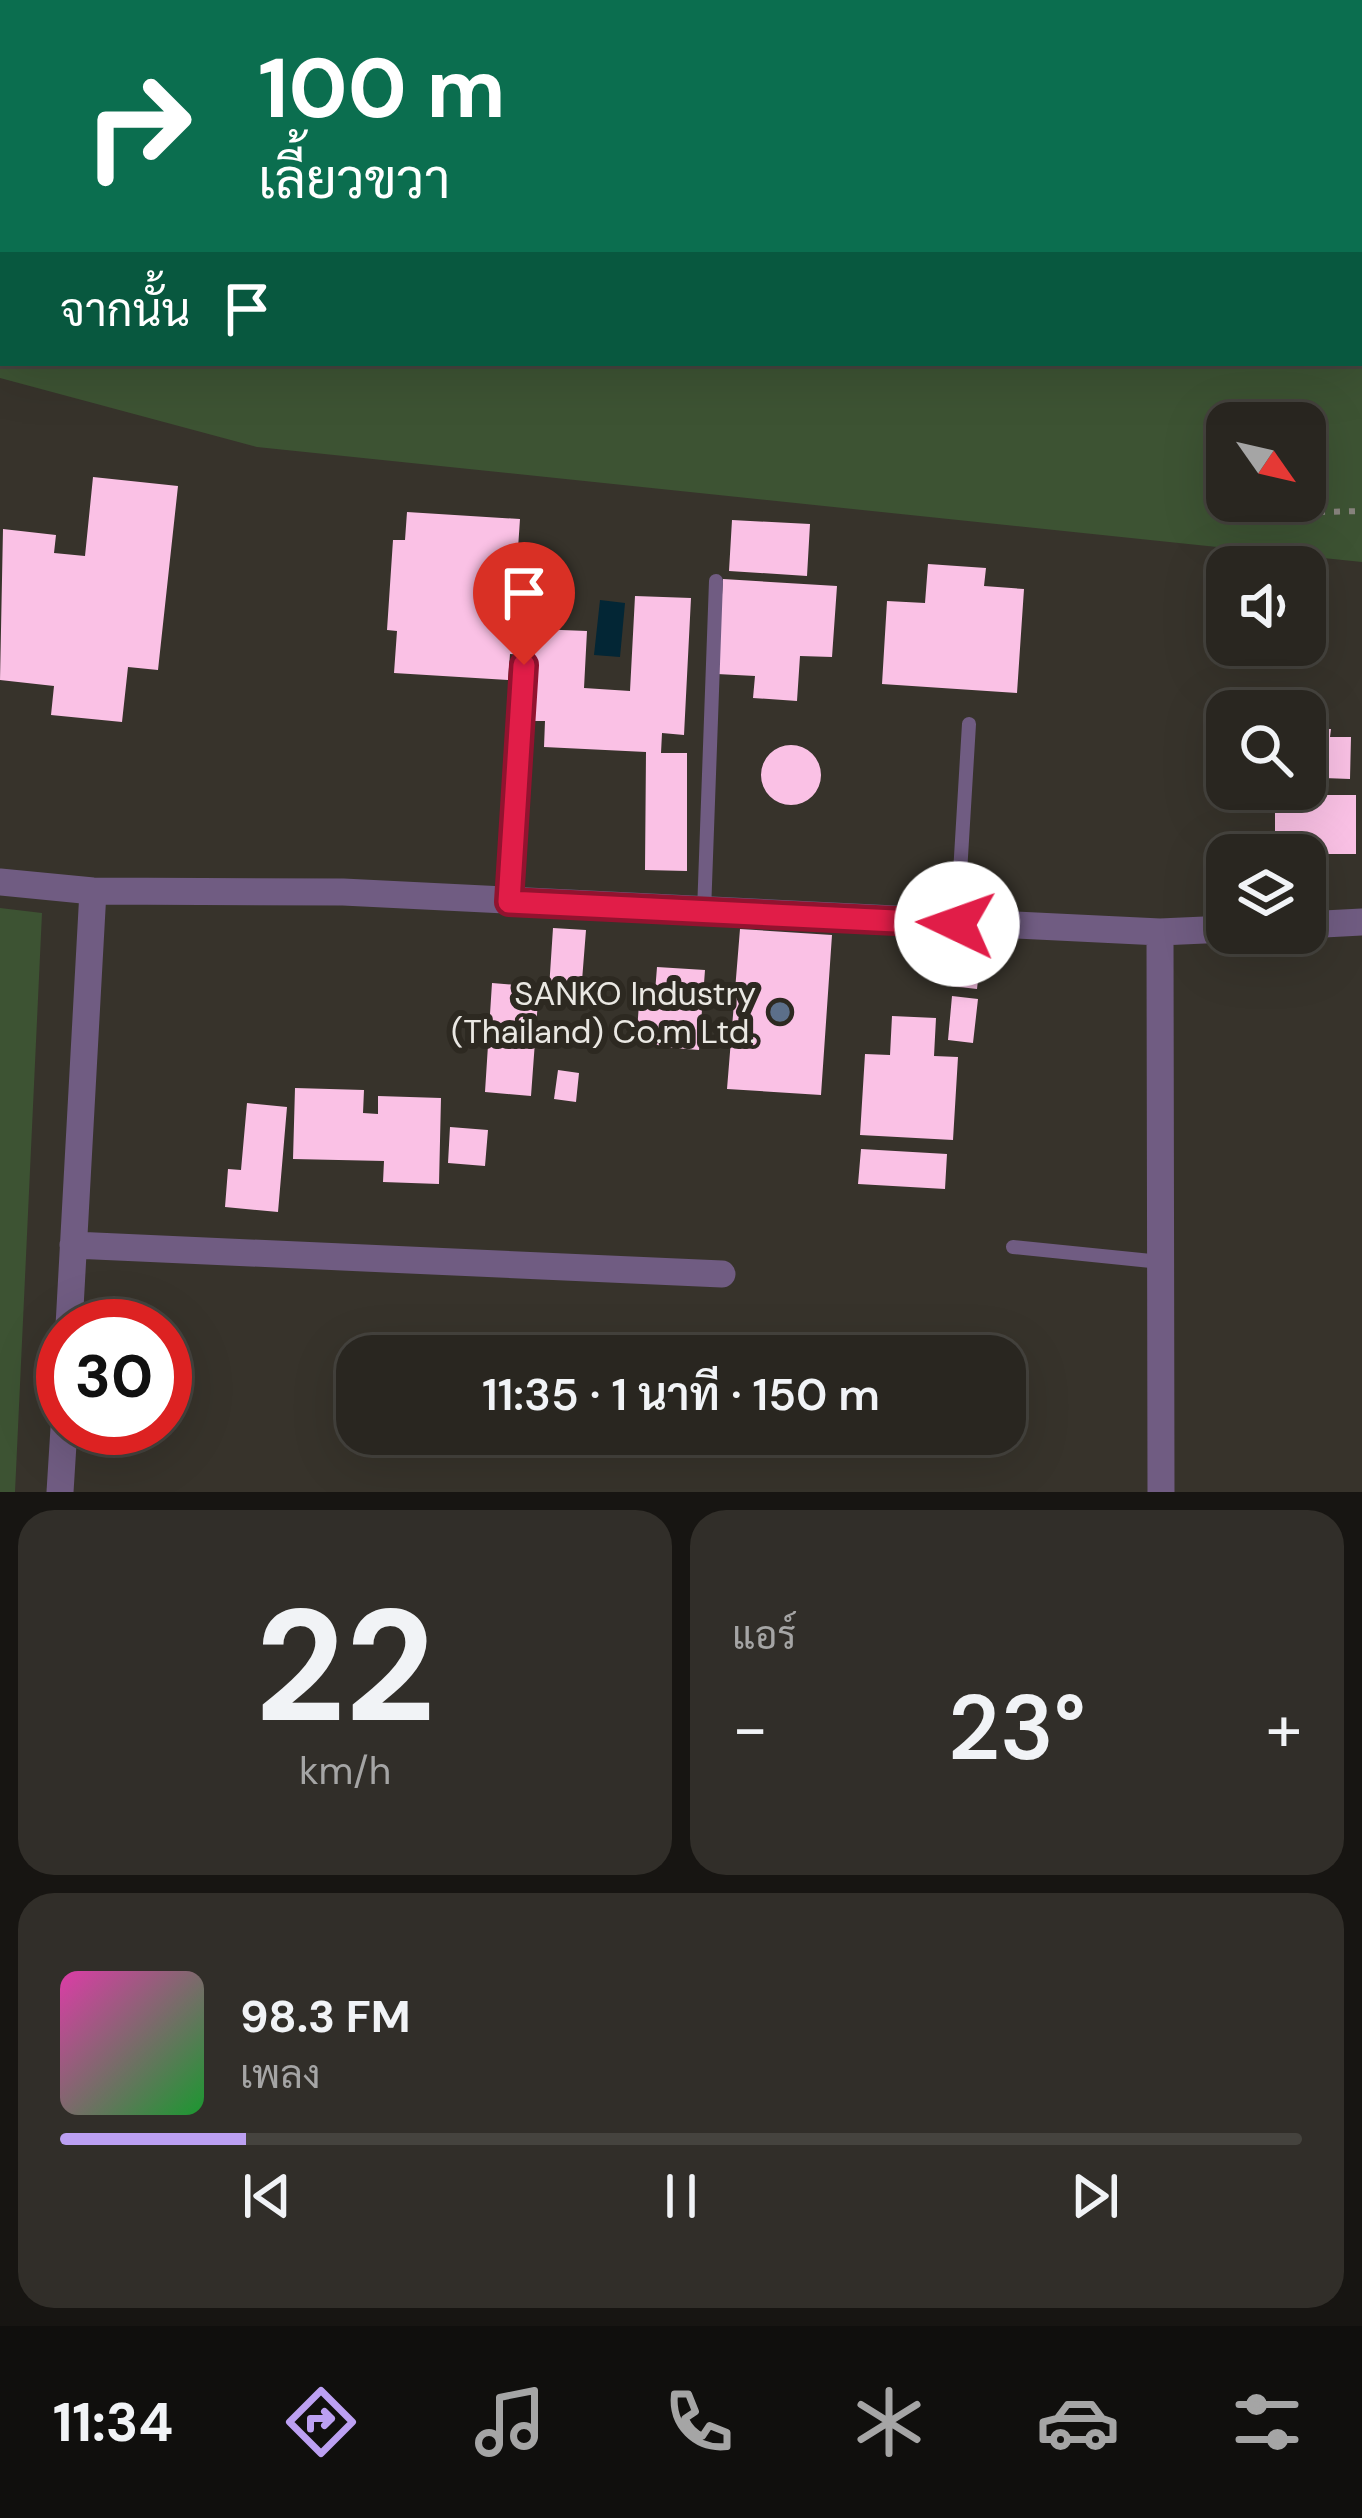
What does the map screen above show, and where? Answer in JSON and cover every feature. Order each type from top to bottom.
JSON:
[{"type":"street","points":[[0,882],[93,891],[343,892],[957,924],[1206,930]]},
{"type":"street","points":[[71,1299],[93,891]]},
{"type":"street","points":[[1326,924],[1362,922]]},
{"type":"street","points":[[1160,932],[1161,1492]]},
{"type":"street","points":[[74,1245],[722,1274]]},
{"type":"street","points":[[60,1492],[62,1455]]},
{"type":"lane","points":[[704,912],[716,581]]},
{"type":"lane","points":[[509,902],[524,665]]},
{"type":"lane","points":[[957,924],[969,724]]},
{"type":"lane","points":[[1013,1247],[1161,1262]]},
{"type":"path","points":[[1326,512],[1362,511]]},
{"type":"green space","points":[[0,366],[1362,366],[1362,562],[1326,558],[1326,546],[1208,546],[257,447],[0,378]]},
{"type":"green space","points":[[0,908],[42,913],[15,1492],[0,1492]]},
{"type":"water","points":[[600,600],[625,603],[620,657],[594,655]]},
{"type":"building","points":[[93,477],[178,486],[158,670],[128,667],[122,722],[51,715],[54,686],[0,680],[3,529],[56,535],[54,553],[85,556]]},
{"type":"building","points":[[407,512],[520,519],[514,608],[529,609],[526,655],[510,654],[508,680],[394,673],[397,631],[387,630],[393,540],[405,540]]},
{"type":"building","points":[[732,520],[810,524],[807,576],[729,571]]},
{"type":"building","points":[[928,564],[986,568],[984,586],[1024,589],[1017,693],[882,684],[887,601],[925,603]]},
{"type":"building","points":[[723,579],[837,586],[832,657],[800,656],[797,701],[753,698],[755,676],[717,674]]},
{"type":"building","points":[[635,596],[691,598],[684,735],[662,733],[661,753],[687,753],[687,871],[645,870],[646,752],[544,747],[545,721],[531,721],[536,629],[587,631],[584,688],[630,691]]},
{"type":"building","points":[[1326,729],[1331,729],[1330,737],[1351,737],[1350,779],[1326,778]]},
{"type":"building","points":[[791,745],[812,754],[821,775],[812,796],[791,805],[770,796],[761,775],[770,754]]},
{"type":"building","points":[[1326,795],[1356,795],[1356,854],[1326,854],[1326,834],[1275,834],[1275,810],[1326,810]]},
{"type":"building","points":[[553,928],[586,930],[580,1006],[548,1004]]},
{"type":"building","name":"SANKO Industry (Thailand) Co.m Ltd.","points":[[740,929],[832,935],[821,1095],[727,1089]]},
{"type":"building","points":[[957,942],[982,945],[977,989],[951,986]]},
{"type":"building","points":[[657,967],[705,970],[699,1050],[636,1045],[639,1004],[654,1005]]},
{"type":"building","points":[[492,983],[539,987],[531,1096],[485,1092]]},
{"type":"building","points":[[952,996],[978,999],[973,1043],[948,1040]]},
{"type":"building","points":[[892,1016],[936,1018],[934,1056],[958,1057],[953,1140],[860,1135],[865,1054],[890,1055]]},
{"type":"building","points":[[558,1070],[579,1073],[576,1102],[554,1099]]},
{"type":"building","points":[[295,1088],[364,1090],[363,1113],[378,1114],[378,1096],[441,1098],[439,1184],[383,1182],[384,1161],[293,1159]]},
{"type":"building","points":[[247,1103],[287,1107],[278,1212],[225,1207],[228,1169],[241,1170]]},
{"type":"building","points":[[450,1127],[488,1130],[485,1166],[448,1163]]},
{"type":"building","points":[[861,1149],[947,1154],[945,1189],[858,1184]]},
{"type":"place","name":"SANKO Industry (Thailand) Co.m Ltd.","points":[[780,1012]]},
{"type":"route","points":[[524,665],[509,902],[957,924]]}]
